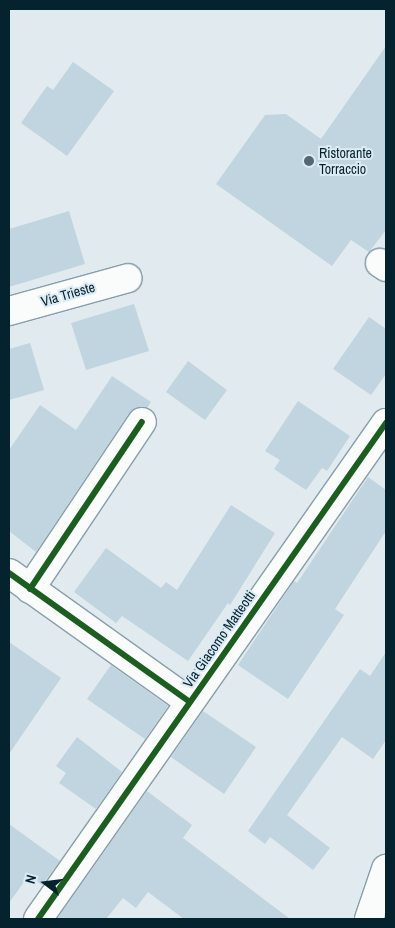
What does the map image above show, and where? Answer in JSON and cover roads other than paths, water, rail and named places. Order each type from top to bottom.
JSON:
[{"type":"street","name":"Via Trieste","points":[[9,311],[128,278]]},
{"type":"street","points":[[142,422],[19,581],[190,702]]},
{"type":"street","name":"Via Giacomo Matteotti","points":[[38,919],[386,423]]},
{"type":"street","points":[[369,919],[386,869]]},
{"type":"place","name":"Ristorante Torraccio","points":[[309,161]]}]
